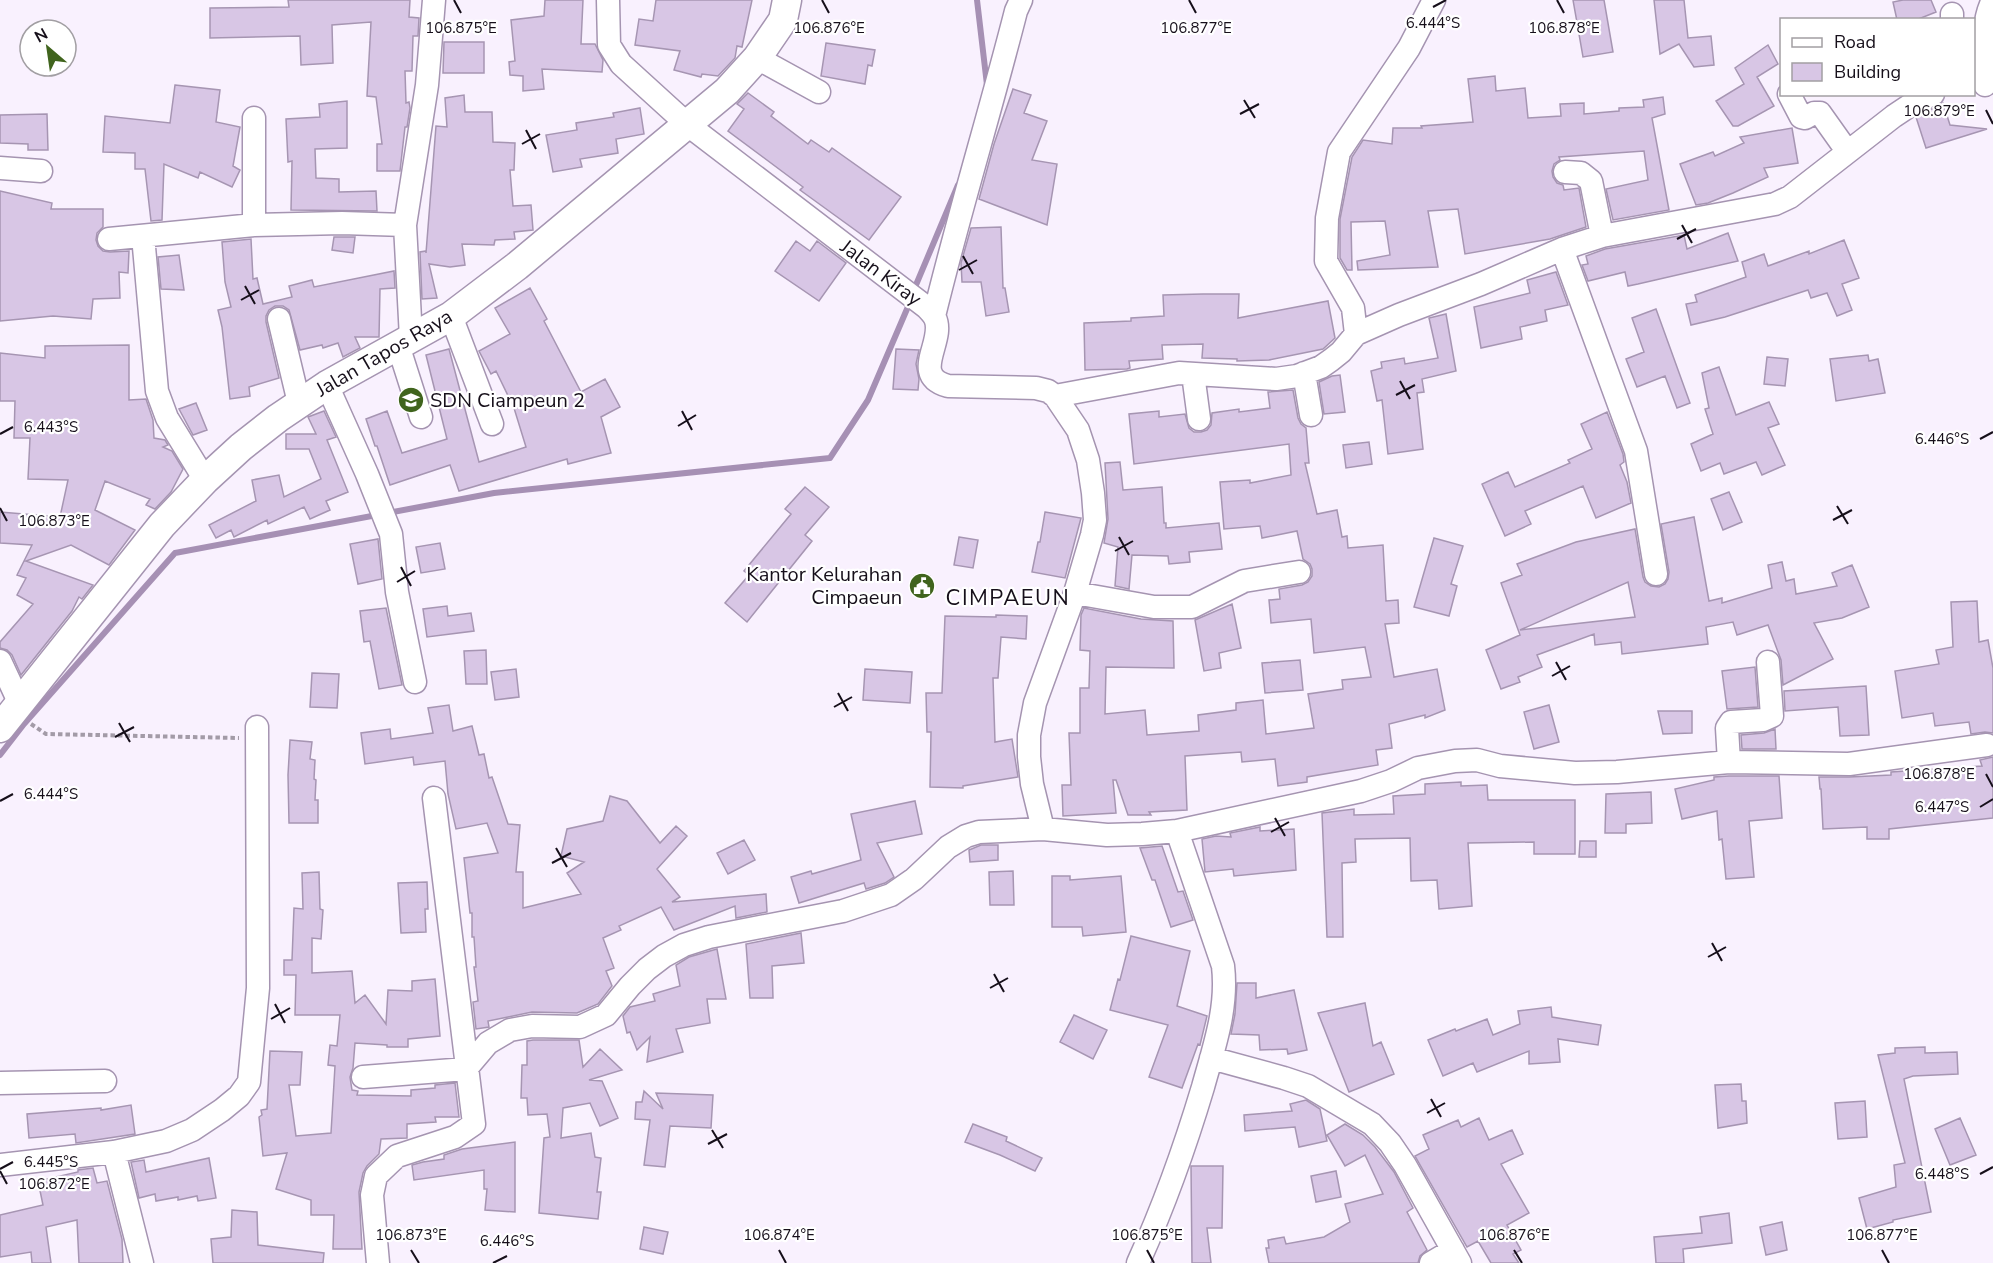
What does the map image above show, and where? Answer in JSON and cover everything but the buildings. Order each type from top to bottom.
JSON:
[{"type":"main road","name":"Jalan Tapos Raya","points":[[10,716],[162,525],[205,480],[241,447],[299,403],[450,316],[517,266],[727,91],[757,58],[783,20],[788,0]]},
{"type":"street","points":[[421,417],[405,342],[405,225],[427,85],[434,0]]},
{"type":"street","name":"Jalan Kiray","points":[[608,0],[608,38],[613,54],[621,64],[688,125],[930,311],[937,327],[929,365],[932,377],[948,386],[1036,388],[1048,391],[1055,396]]},
{"type":"street","points":[[930,311],[949,254],[992,107],[1016,11],[1021,0]]},
{"type":"street","points":[[1356,334],[1353,308],[1326,261],[1327,218],[1339,152],[1409,48],[1434,0]]},
{"type":"street","points":[[1984,86],[1985,23],[1993,0]]},
{"type":"street","points":[[757,58],[819,92]]},
{"type":"street","points":[[1790,96],[1801,117],[1805,118],[1814,113],[1820,113],[1847,151]]},
{"type":"street","points":[[1042,828],[1032,784],[1029,735],[1035,703],[1075,593],[1095,520],[1086,452],[1078,430],[1055,396],[1167,375],[1193,374],[1276,379],[1304,373],[1321,367],[1331,360],[1356,334],[1538,261],[1562,249],[1602,236],[1774,204],[1790,196],[1915,102],[1928,96]]},
{"type":"street","points":[[254,118],[254,225]]},
{"type":"street","points":[[0,168],[41,171]]},
{"type":"street","points":[[1565,172],[1581,173],[1591,181],[1602,236]]},
{"type":"street","points":[[109,239],[254,225],[405,225]]},
{"type":"street","points":[[143,236],[157,391],[167,418],[205,480]]},
{"type":"street","points":[[1562,249],[1636,451],[1656,574]]},
{"type":"street","points":[[450,316],[492,424]]},
{"type":"street","points":[[279,319],[299,403]]},
{"type":"street","points":[[1304,373],[1311,415]]},
{"type":"street","points":[[1193,374],[1199,419]]},
{"type":"street","points":[[327,385],[391,534],[397,592],[414,682]]},
{"type":"street","points":[[1075,593],[1154,607],[1192,607],[1244,581],[1299,572]]},
{"type":"street","points":[[0,660],[10,716]]},
{"type":"street","points":[[1729,762],[1727,728],[1731,722],[1764,720],[1772,716],[1768,662]]},
{"type":"street","points":[[0,1165],[114,1152],[166,1141],[192,1130],[222,1110],[239,1096],[249,1082],[258,988],[257,733]]},
{"type":"street","points":[[363,1077],[466,1069],[488,1043],[510,1030],[532,1026],[580,1027],[606,1015],[647,969],[684,945],[709,937],[843,911],[891,895],[914,879],[948,847],[966,836],[979,832],[1042,828],[1107,835],[1177,831],[1361,791],[1391,781],[1418,768],[1439,763],[1477,760],[1500,766],[1575,773],[1617,772],[1729,762],[1849,764],[1987,745]]},
{"type":"street","points":[[378,1263],[372,1195],[376,1176],[397,1156],[455,1137],[474,1124],[434,798]]},
{"type":"street","points":[[1138,1263],[1176,1174],[1220,1028],[1224,1003],[1223,966],[1177,831]]},
{"type":"street","points":[[1211,1058],[1284,1077],[1308,1086],[1372,1124],[1390,1143],[1405,1165],[1456,1257],[1431,1263]]},
{"type":"street","points":[[0,1083],[105,1081]]},
{"type":"street","points":[[114,1152],[142,1263]]},
{"type":"path","points":[[10,716],[46,734],[257,733]]},
{"type":"waterway","points":[[977,0],[987,85]]},
{"type":"waterway","points":[[913,292],[958,185]]},
{"type":"waterway","points":[[0,755],[24,724],[175,553],[494,493],[830,458],[868,400],[910,302]]},
{"type":"place","name":"SDN Ciampeun 2","points":[[411,400]]},
{"type":"place","name":"Kantor Kelurahan Cimpaeun","points":[[922,586]]},
{"type":"district","name":"CIMPAEUN","points":[[1008,598]]}]
